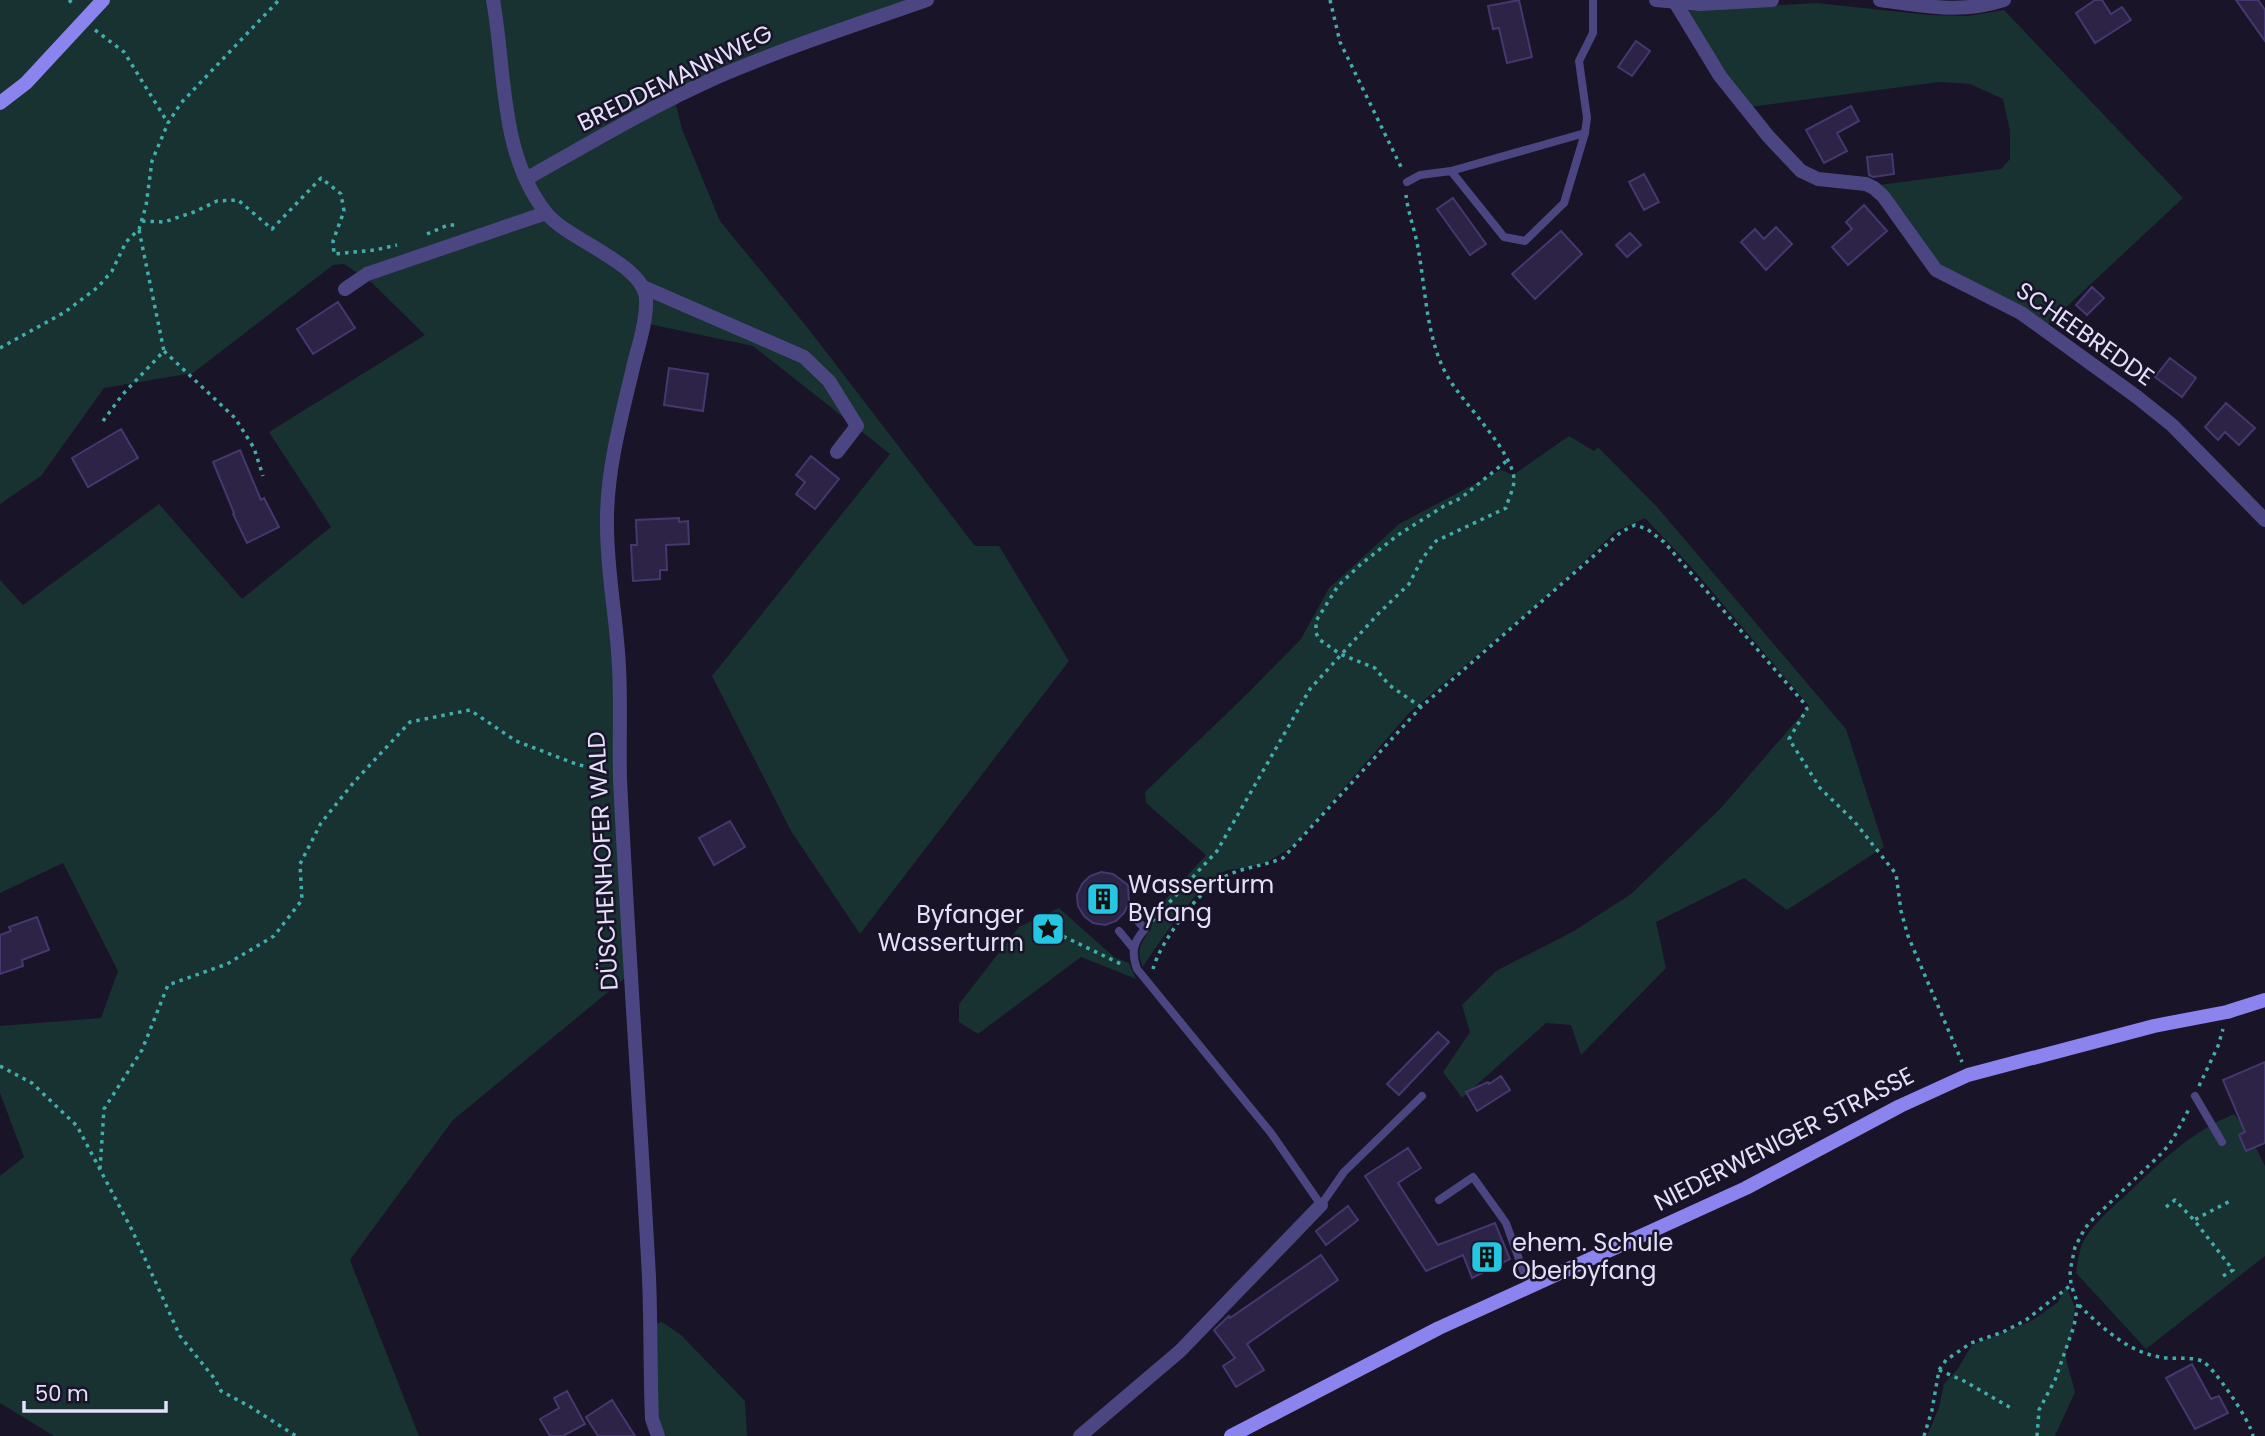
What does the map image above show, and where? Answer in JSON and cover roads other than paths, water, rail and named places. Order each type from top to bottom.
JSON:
[{"type":"street","points":[[0,103],[26,83],[103,0]]},
{"type":"street","points":[[493,0],[513,149],[526,179],[546,213],[566,231],[616,260],[643,287],[804,357],[828,381],[856,426],[837,452]]},
{"type":"street","name":"BREDDEMANNWEG","points":[[526,179],[713,79],[777,52],[927,0]]},
{"type":"street","points":[[1656,0],[1700,4],[1772,0]]},
{"type":"street","points":[[1880,0],[1958,8],[2004,0]]},
{"type":"street","name":"SCHEEBREDDE","points":[[1675,2],[1720,76],[1768,136],[1801,171],[1818,179],[1857,182],[1874,188],[1883,196],[1936,270],[2021,313],[2137,397],[2172,425],[2265,520]]},
{"type":"street","points":[[345,289],[377,270],[546,213]]},
{"type":"street","name":"DÜSCHENHOFER WALD","points":[[643,287],[646,297],[645,316],[619,425],[607,521],[608,572],[619,666],[620,774],[649,1280],[652,1419],[658,1436]]},
{"type":"street","name":"NIEDERWENIGER STRASSE","points":[[1231,1436],[1439,1328],[1746,1188],[1900,1105],[1968,1075],[2154,1026],[2227,1012],[2265,1000]]},
{"type":"street","points":[[1080,1436],[1180,1350],[1321,1205]]},
{"type":"lane","points":[[1451,171],[1504,237],[1525,241],[1564,203],[1585,133],[1587,118],[1579,61],[1592,33],[1594,0]]},
{"type":"lane","points":[[1407,182],[1420,175],[1451,171],[1585,133]]},
{"type":"lane","points":[[1132,915],[1145,929],[1133,948]]},
{"type":"lane","points":[[1119,931],[1133,948],[1137,969],[1271,1133],[1321,1205],[1344,1172],[1422,1096]]},
{"type":"lane","points":[[2195,1096],[2221,1143]]},
{"type":"lane","points":[[1439,1199],[1473,1177],[1506,1223],[1529,1287]]},
{"type":"place","name":"Wasserturm Byfang","points":[[1103,899]]},
{"type":"place","name":"Byfanger Wasserturm","points":[[1048,929]]},
{"type":"place","name":"ehem. Schule Oberbyfang","points":[[1487,1257]]}]
